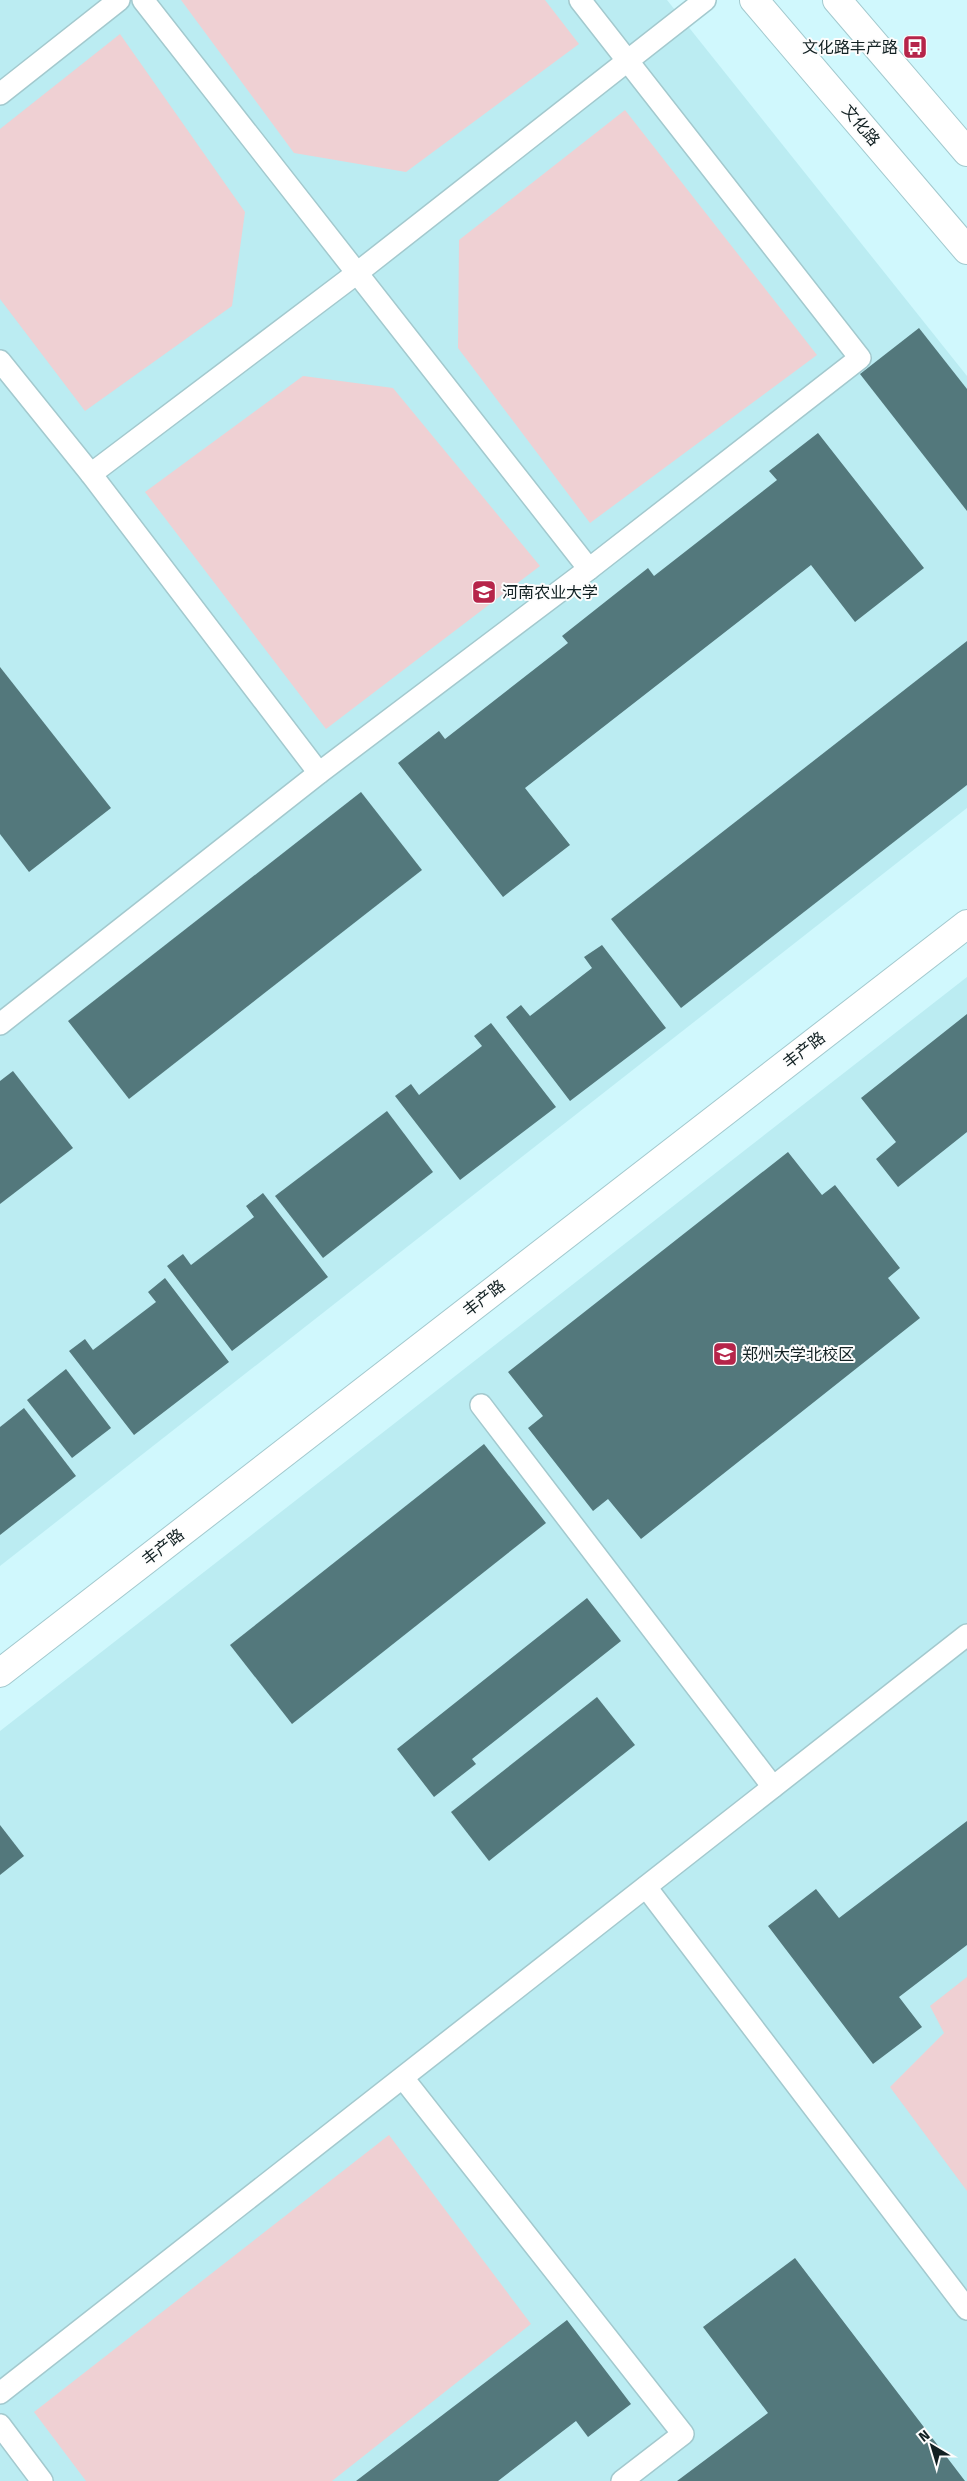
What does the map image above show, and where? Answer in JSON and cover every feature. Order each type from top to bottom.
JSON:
[{"type":"street","name":"文化路","points":[[754,0],[967,250]]},
{"type":"street","points":[[837,0],[967,152]]},
{"type":"street","name":"丰产路","points":[[0,1673],[967,924]]},
{"type":"lane","points":[[0,94],[119,0]]},
{"type":"lane","points":[[143,0],[589,569]]},
{"type":"lane","points":[[0,1024],[319,773],[589,569],[860,358],[580,0]]},
{"type":"lane","points":[[91,474],[357,273],[705,0]]},
{"type":"lane","points":[[0,361],[91,474],[319,773]]},
{"type":"lane","points":[[481,1405],[773,1787]]},
{"type":"lane","points":[[0,2393],[967,1635]]},
{"type":"lane","points":[[646,1887],[967,2309]]},
{"type":"lane","points":[[403,2078],[683,2434],[622,2481]]},
{"type":"lane","points":[[0,2425],[42,2481]]},
{"type":"shaded area","name":"河南农业大学","points":[[0,0],[667,0],[967,376],[967,808],[0,1566]]},
{"type":"shaded area","points":[[181,0],[545,0],[579,44],[406,172],[294,153]]},
{"type":"shaded area","points":[[120,34],[245,212],[232,306],[85,411],[0,299],[0,129]]},
{"type":"shaded area","points":[[625,110],[817,355],[590,523],[458,348],[459,240]]},
{"type":"shaded area","points":[[303,376],[393,388],[540,566],[326,729],[145,492]]},
{"type":"shaded area","name":"郑州大学北校区","points":[[967,977],[967,2481],[0,2481],[0,1731]]},
{"type":"shaded area","points":[[967,1977],[967,2191],[890,2087],[944,2033],[930,2006]]},
{"type":"shaded area","points":[[389,2135],[531,2324],[332,2481],[86,2481],[34,2412]]},
{"type":"building","points":[[919,328],[967,389],[967,511],[860,374]]},
{"type":"building","points":[[818,433],[924,568],[855,622],[811,565],[525,788],[570,845],[503,897],[398,763],[439,731],[445,739],[568,643],[562,636],[648,568],[654,576],[777,480],[769,471]]},
{"type":"building","points":[[967,641],[967,785],[681,1008],[611,919]]},
{"type":"building","points":[[0,667],[111,808],[29,872],[0,834]]},
{"type":"building","points":[[361,792],[422,870],[129,1099],[68,1021]]},
{"type":"building","points":[[602,945],[666,1028],[570,1101],[506,1017],[521,1005],[530,1016],[592,968],[584,957]]},
{"type":"building","points":[[967,1014],[967,1132],[898,1187],[876,1159],[896,1142],[861,1098]]},
{"type":"building","points":[[491,1023],[556,1107],[460,1180],[395,1096],[411,1084],[419,1095],[482,1046],[474,1036]]},
{"type":"building","points":[[13,1071],[73,1148],[0,1204],[0,1081]]},
{"type":"building","points":[[387,1111],[433,1172],[323,1258],[275,1196]]},
{"type":"building","points":[[788,1152],[822,1195],[835,1185],[900,1268],[888,1278],[920,1318],[641,1539],[608,1499],[593,1511],[528,1428],[543,1416],[508,1372]]},
{"type":"building","points":[[263,1193],[328,1277],[232,1351],[167,1266],[183,1254],[191,1265],[254,1217],[246,1206]]},
{"type":"building","points":[[165,1278],[229,1362],[134,1435],[69,1351],[85,1339],[93,1350],[156,1302],[148,1292]]},
{"type":"building","points":[[66,1369],[111,1428],[72,1458],[27,1400]]},
{"type":"building","points":[[24,1408],[76,1476],[0,1535],[0,1427]]},
{"type":"building","points":[[484,1444],[546,1523],[292,1724],[230,1645]]},
{"type":"building","points":[[587,1598],[621,1641],[472,1759],[476,1764],[434,1797],[397,1749]]},
{"type":"building","points":[[597,1697],[635,1745],[489,1861],[451,1812]]},
{"type":"building","points":[[967,1821],[967,1945],[899,1997],[922,2027],[873,2064],[768,1926],[816,1889],[839,1918]]},
{"type":"building","points":[[0,1825],[24,1856],[0,1875]]},
{"type":"building","points":[[795,2258],[965,2481],[677,2481],[768,2413],[703,2327]]},
{"type":"building","points":[[567,2320],[631,2404],[588,2437],[576,2421],[498,2481],[356,2481]]},
{"type":"place","name":"文化路丰产路","points":[[915,47]]},
{"type":"place","name":"河南农业大学","points":[[484,592]]},
{"type":"place","name":"郑州大学北校区","points":[[725,1354]]}]
